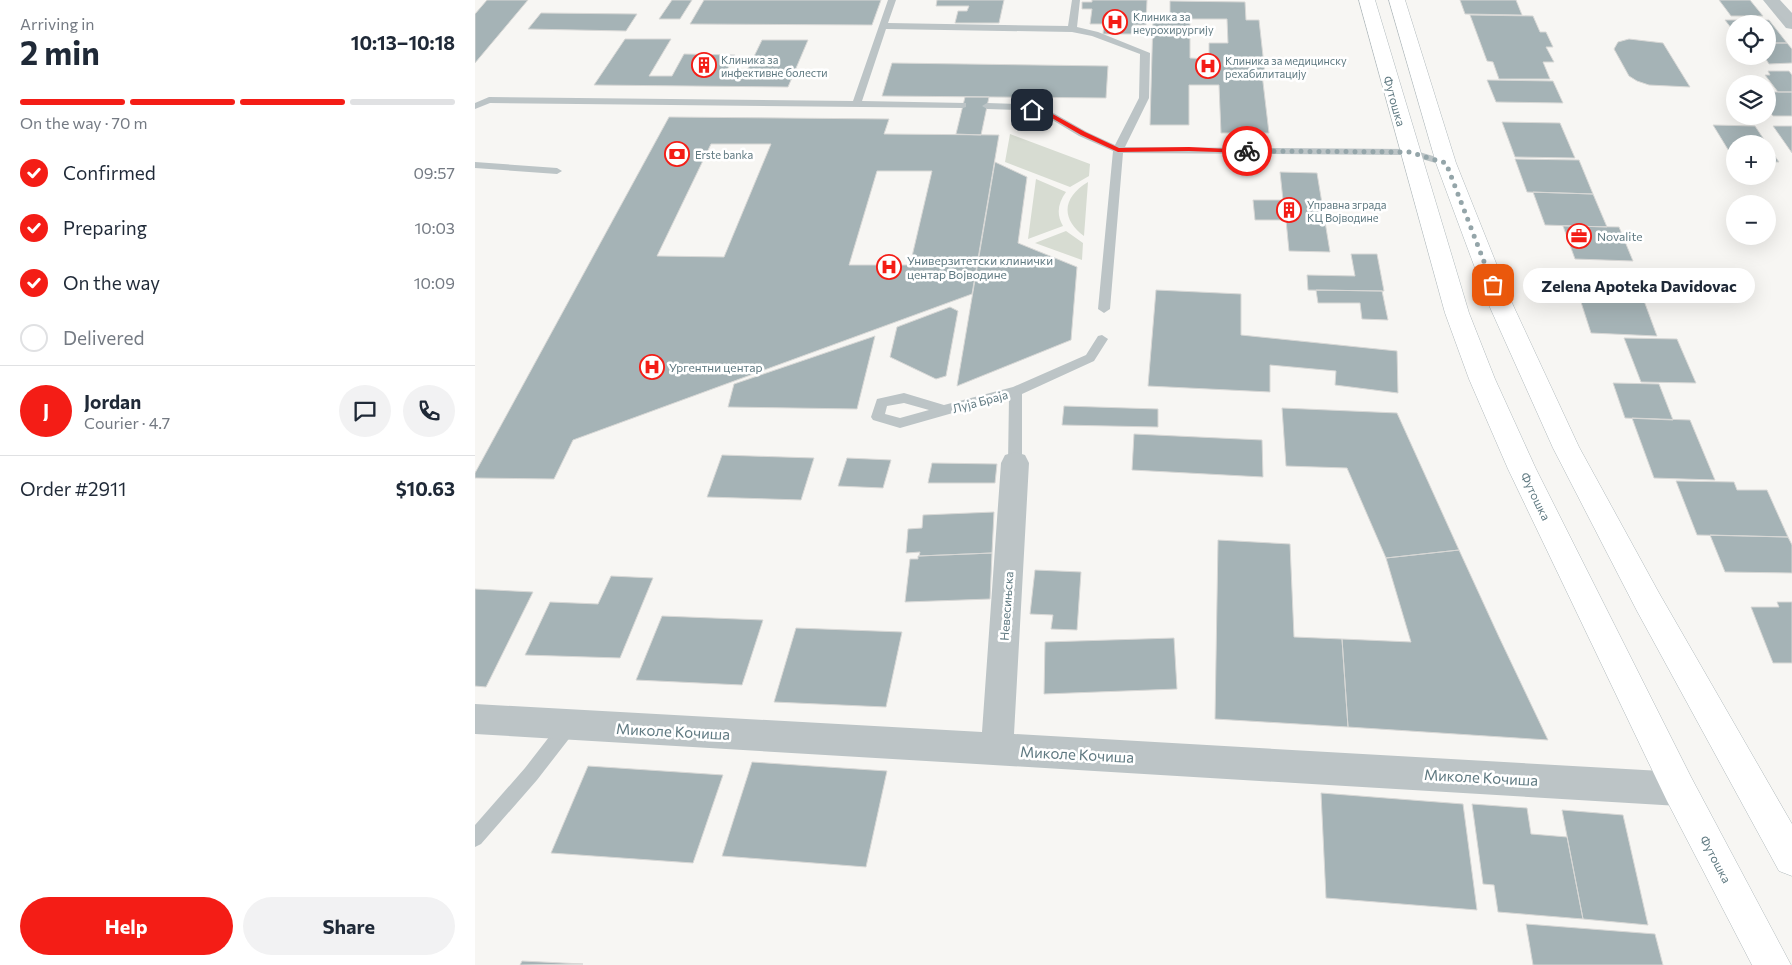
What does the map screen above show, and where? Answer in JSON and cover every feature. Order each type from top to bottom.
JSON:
[{"type":"main road","name":"Футошка","points":[[1367,0],[1409,152],[1457,313],[1482,379],[1522,469],[1679,789],[1772,965]]},
{"type":"main road","points":[[1397,0],[1446,163],[1500,303],[1566,448],[1648,602],[1792,858]]},
{"type":"street","points":[[1771,0],[1792,24]]},
{"type":"street","name":"Невесињска","points":[[997,750],[1015,463]]},
{"type":"street","name":"Миколе Кочиша","points":[[475,719],[1679,789]]},
{"type":"lane","points":[[857,103],[882,26],[893,0]]},
{"type":"lane","points":[[1072,29],[1076,0]]},
{"type":"lane","points":[[882,26],[1072,29],[1095,34],[1145,53],[1144,98],[1118,150],[1104,309]]},
{"type":"lane","points":[[475,106],[489,100],[963,105]]},
{"type":"lane","points":[[987,106],[1018,107],[1047,113],[1083,134],[1118,150],[1409,152],[1446,163]]},
{"type":"lane","points":[[475,165],[557,171]]},
{"type":"lane","name":"Луја Браја","points":[[944,410],[1016,391],[1066,370],[1090,358],[1102,339]]},
{"type":"lane","points":[[1015,463],[1016,391]]},
{"type":"lane","points":[[475,838],[531,774],[569,725]]},
{"type":"shaded area","points":[[1010,134],[1090,164],[1089,176],[1070,187],[1005,162]]},
{"type":"shaded area","points":[[1036,179],[1066,192],[1061,200],[1059,209],[1059,217],[1063,226],[1028,239]]},
{"type":"shaded area","points":[[1088,182],[1084,236],[1071,222],[1068,208],[1073,194]]},
{"type":"shaded area","points":[[1066,231],[1083,243],[1082,260],[1035,243]]},
{"type":"building","points":[[487,0],[528,0],[475,63],[475,14]]},
{"type":"building","points":[[672,0],[692,0],[680,19],[659,19]]},
{"type":"building","points":[[704,0],[881,0],[872,25],[690,24]]},
{"type":"building","points":[[937,0],[1004,0],[999,23],[955,23],[958,11],[967,11],[969,6],[936,6]]},
{"type":"building","points":[[1092,0],[1147,0],[1146,25],[1133,25],[1132,34],[1103,34],[1104,24],[1090,24],[1092,9],[1082,9],[1082,2],[1092,2]]},
{"type":"building","points":[[1460,0],[1516,0],[1522,15],[1465,14]]},
{"type":"building","points":[[1719,0],[1750,0],[1762,15],[1730,15]]},
{"type":"building","name":"Клиника за медицинску рехабилитацију","points":[[1170,1],[1245,2],[1246,20],[1259,20],[1265,74],[1262,74],[1269,133],[1221,133],[1219,85],[1189,85],[1189,125],[1150,125],[1153,18],[1170,18]],"holes":[[[1190,19],[1227,19],[1228,43],[1209,43],[1209,59],[1190,58]]]},
{"type":"building","points":[[541,13],[637,14],[626,31],[528,29]]},
{"type":"building","points":[[1470,15],[1533,16],[1540,32],[1546,32],[1553,47],[1546,47],[1554,62],[1543,62],[1550,79],[1499,79],[1493,62],[1487,61]]},
{"type":"building","points":[[1776,29],[1787,43],[1776,43]]},
{"type":"building","name":"Клиника за инфективне болести","points":[[625,39],[671,39],[649,76],[672,76],[684,54],[735,55],[724,76],[744,77],[762,40],[808,40],[788,87],[594,85]]},
{"type":"building","points":[[1629,39],[1663,43],[1690,87],[1649,85],[1629,76],[1614,49],[1618,42]]},
{"type":"building","points":[[1776,43],[1787,43],[1792,49],[1792,63],[1776,64]]},
{"type":"building","points":[[892,63],[1108,66],[1106,98],[882,96]]},
{"type":"building","points":[[1768,71],[1789,71],[1792,75],[1792,92],[1778,92],[1776,89],[1776,75],[1770,75]]},
{"type":"building","points":[[1487,80],[1553,81],[1563,103],[1496,102]]},
{"type":"building","points":[[1776,92],[1792,92],[1792,116],[1776,116]]},
{"type":"building","points":[[965,97],[989,97],[981,135],[956,134]]},
{"type":"building","name":"Ургентни центар","points":[[669,117],[889,119],[884,134],[999,135],[972,294],[573,440],[554,479],[475,478],[475,473]],"holes":[[[711,144],[771,144],[724,257],[657,256]],[[877,171],[932,171],[910,265],[849,265]]]},
{"type":"building","points":[[1502,122],[1560,123],[1575,158],[1515,157]]},
{"type":"building","points":[[1713,125],[1755,126],[1761,135],[1726,135],[1726,146]]},
{"type":"building","points":[[1773,126],[1792,126],[1792,153]]},
{"type":"building","points":[[1515,159],[1579,160],[1593,194],[1527,192]]},
{"type":"building","points":[[995,162],[1027,177],[1018,243],[1077,267],[1071,340],[957,386]]},
{"type":"building","name":"Управна зграда КЦ Војводине","points":[[1280,172],[1317,173],[1330,252],[1289,251],[1286,220],[1255,220],[1253,200],[1283,200]]},
{"type":"building","points":[[1533,192],[1593,194],[1607,227],[1545,225]]},
{"type":"building","points":[[1563,226],[1619,227],[1633,261],[1575,259]]},
{"type":"building","points":[[1351,254],[1377,254],[1384,291],[1308,290],[1307,275],[1355,276]]},
{"type":"building","points":[[1156,290],[1241,294],[1241,335],[1397,351],[1398,393],[1335,385],[1336,371],[1270,365],[1270,392],[1148,386]]},
{"type":"building","points":[[1316,290],[1382,291],[1388,320],[1362,319],[1360,303],[1318,303]]},
{"type":"building","points":[[1579,296],[1643,298],[1657,336],[1591,333]]},
{"type":"building","points":[[950,307],[958,311],[946,376],[936,379],[890,357],[897,327]]},
{"type":"building","points":[[875,336],[857,409],[728,407],[734,384]]},
{"type":"building","points":[[1624,338],[1677,339],[1696,383],[1641,382]]},
{"type":"building","points":[[1613,383],[1659,384],[1673,420],[1625,418]]},
{"type":"building","points":[[1064,406],[1158,409],[1158,427],[1062,425]]},
{"type":"building","points":[[1282,408],[1397,413],[1459,550],[1386,558],[1347,468],[1286,466]]},
{"type":"building","points":[[1632,418],[1690,420],[1715,480],[1654,478]]},
{"type":"building","points":[[1134,434],[1262,440],[1263,477],[1132,470]]},
{"type":"building","points":[[722,455],[814,458],[801,500],[707,497]]},
{"type":"building","points":[[847,458],[891,460],[883,488],[838,486]]},
{"type":"building","points":[[932,463],[997,464],[995,483],[928,483]]},
{"type":"building","points":[[1676,481],[1734,482],[1737,490],[1767,490],[1788,537],[1697,535]]},
{"type":"building","points":[[994,512],[992,553],[919,556],[920,552],[906,553],[908,529],[922,528],[923,515]]},
{"type":"building","points":[[1710,535],[1788,537],[1792,545],[1792,573],[1725,572]]},
{"type":"building","points":[[1218,540],[1290,544],[1294,637],[1342,639],[1348,727],[1215,719]]},
{"type":"building","points":[[1459,550],[1548,740],[1348,727],[1342,639],[1411,642],[1386,558]]},
{"type":"building","points":[[992,553],[990,599],[905,602],[910,559],[918,559],[918,556]]},
{"type":"building","points":[[1035,570],[1081,572],[1077,630],[1051,629],[1053,615],[1030,614]]},
{"type":"building","points":[[611,576],[653,578],[620,658],[525,655],[550,602],[598,604]]},
{"type":"building","points":[[475,589],[533,592],[486,687],[475,686]]},
{"type":"building","points":[[1777,602],[1792,602],[1792,663],[1773,663],[1751,607],[1779,607]]},
{"type":"building","points":[[662,616],[763,620],[742,685],[636,680]]},
{"type":"building","points":[[796,628],[902,632],[886,707],[774,702]]},
{"type":"building","points":[[1174,638],[1177,689],[1044,694],[1045,642]]},
{"type":"building","points":[[752,762],[887,771],[866,867],[722,856]]},
{"type":"building","points":[[588,766],[723,775],[693,863],[551,853]]},
{"type":"building","points":[[1321,793],[1463,804],[1477,910],[1326,898]]},
{"type":"building","points":[[1472,804],[1527,808],[1531,834],[1567,837],[1583,919],[1498,912],[1494,885],[1483,884]]},
{"type":"building","points":[[1562,810],[1623,815],[1648,925],[1583,919]]},
{"type":"building","points":[[1526,924],[1655,934],[1663,965],[1533,965]]},
{"type":"building","points":[[522,961],[583,964],[520,965]]},
{"type":"way so far","points":[[1247,151],[1409,152],[1446,163],[1493,285]]},
{"type":"place","name":"Клиника за неурохирургију","points":[[1115,22]]},
{"type":"place","name":"Клиника за инфективне болести","points":[[704,65]]},
{"type":"place","name":"Клиника за медицинску рехабилитацију","points":[[1208,66]]},
{"type":"place","name":"Erste banka","points":[[677,154]]},
{"type":"place","name":"Управна зграда КЦ Војводине","points":[[1289,210]]},
{"type":"place","name":"Novalite","points":[[1579,236]]},
{"type":"place","name":"Универзитетски клинички центар Војводине","points":[[889,267]]},
{"type":"place","name":"Zelena Apoteka Davidovac","points":[[1493,285]]},
{"type":"place","name":"Ургентни центар","points":[[652,367]]},
{"type":"route","points":[[1032,110],[1047,113],[1083,134],[1118,150],[1189,149],[1247,151]]}]
